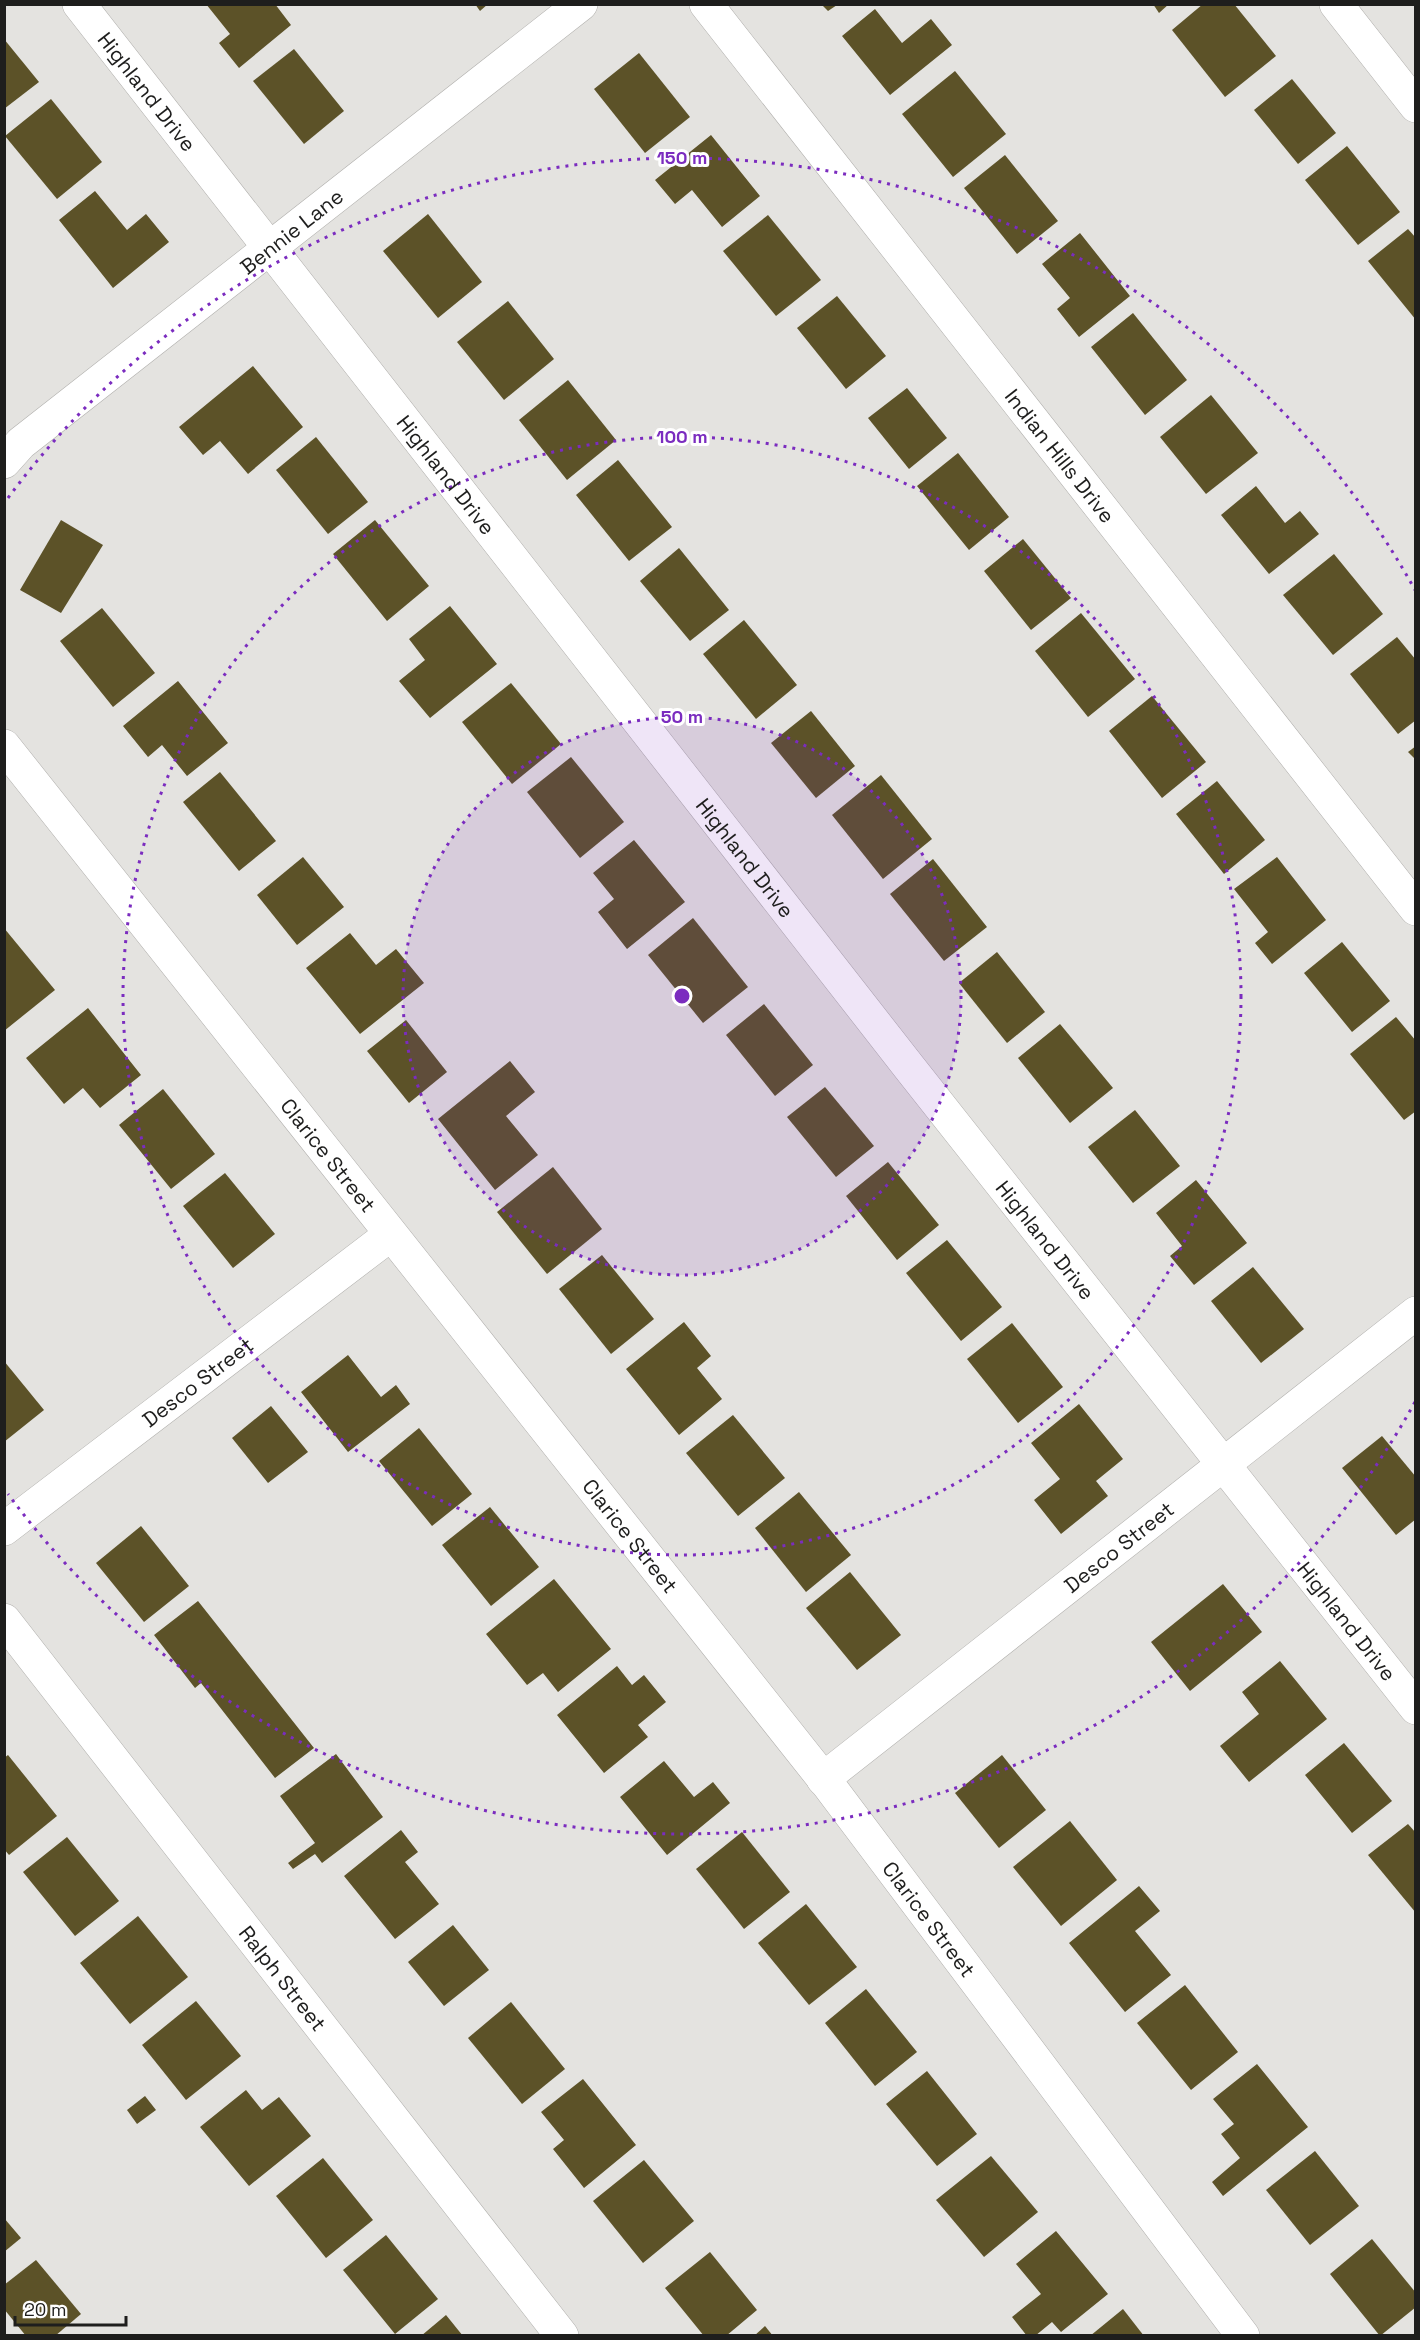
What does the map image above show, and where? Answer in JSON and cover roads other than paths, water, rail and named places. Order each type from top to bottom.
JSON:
[{"type":"street","name":"Highland Drive","points":[[79,4],[909,1067],[1416,1708]]},
{"type":"street","name":"Bennie Lane","points":[[4,462],[21,443],[272,249],[581,4]]},
{"type":"street","name":"Indian Hills Drive","points":[[706,4],[1416,909]]},
{"type":"street","points":[[1336,4],[1416,106]]},
{"type":"street","name":"Clarice Street","points":[[4,746],[823,1779],[1243,2336]]},
{"type":"street","name":"Desco Street","points":[[4,1529],[390,1235]]},
{"type":"street","name":"Desco Street","points":[[823,1779],[1416,1313]]},
{"type":"street","name":"Ralph Street","points":[[4,1620],[562,2336]]}]
